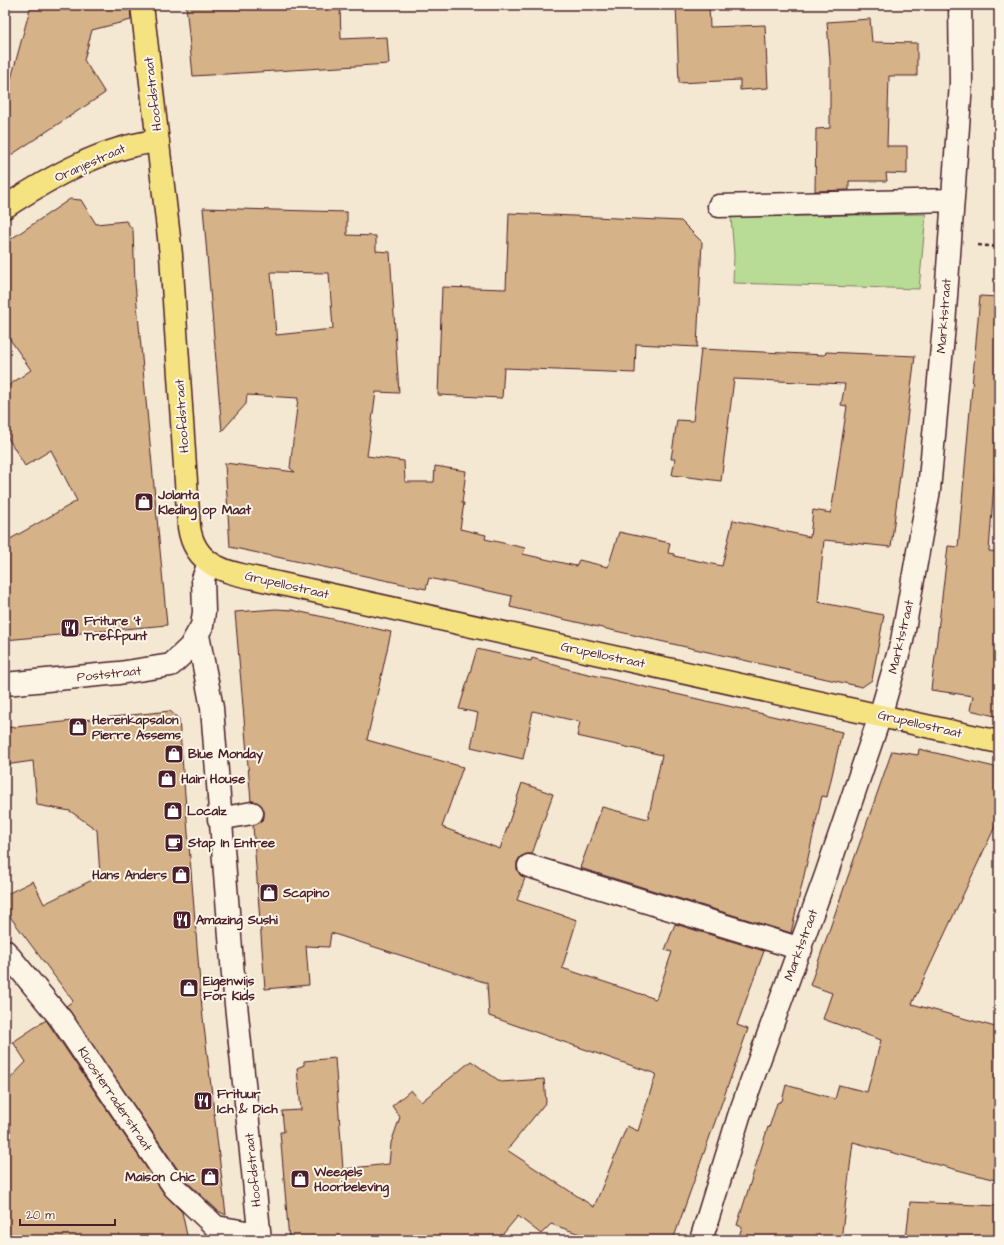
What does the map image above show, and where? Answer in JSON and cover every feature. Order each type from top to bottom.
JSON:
[{"type":"main road","name":"Hoofdstraat","points":[[142,5],[171,255],[188,527],[195,547],[209,563]]},
{"type":"main road","name":"Oranjestraat","points":[[5,208],[70,169],[137,143],[158,140]]},
{"type":"main road","name":"Grupellostraat","points":[[209,563],[229,572],[268,581],[999,742]]},
{"type":"street","name":"Marktstraat","points":[[701,1240],[739,1116],[801,949],[880,716],[902,641],[929,490],[944,325],[961,83],[960,5]]},
{"type":"street","points":[[719,206],[952,200]]},
{"type":"street","name":"Hoofdstraat","points":[[209,563],[203,579],[204,618],[198,635],[212,708],[219,819],[233,975],[260,1237]]},
{"type":"street","name":"Poststraat","points":[[5,684],[172,665],[182,657],[198,635]]},
{"type":"street","points":[[219,819],[252,813]]},
{"type":"street","points":[[529,866],[801,949]]},
{"type":"street","name":"Kloosterraderstraat","points":[[5,950],[61,1019],[175,1188],[216,1227],[260,1237]]},
{"type":"green space","points":[[926,214],[919,289],[733,283],[734,255],[731,217]]},
{"type":"building","points":[[31,5],[130,5],[131,20],[92,30],[84,60],[105,93],[5,159],[5,101]]},
{"type":"building","points":[[186,5],[340,5],[341,39],[387,37],[389,64],[193,76]]},
{"type":"building","points":[[676,5],[709,5],[710,27],[765,25],[768,88],[740,90],[740,80],[679,83]]},
{"type":"building","points":[[870,19],[872,42],[917,43],[917,76],[889,76],[887,146],[907,146],[907,174],[886,173],[887,181],[849,181],[849,190],[815,191],[816,129],[830,128],[830,61],[827,22]]},
{"type":"building","points":[[70,199],[81,200],[96,224],[126,221],[133,230],[135,283],[167,625],[5,640],[5,542],[77,501],[51,450],[25,466],[5,433],[5,388],[31,370],[5,332],[5,243]]},
{"type":"building","points":[[203,208],[347,212],[347,235],[376,236],[376,251],[390,252],[399,393],[376,392],[367,456],[404,461],[405,482],[434,482],[435,466],[466,471],[462,503],[464,503],[460,529],[486,535],[485,539],[525,548],[523,554],[576,566],[579,560],[608,567],[619,532],[670,543],[668,553],[674,554],[674,556],[722,566],[733,520],[810,537],[813,510],[831,513],[847,406],[841,405],[845,384],[734,379],[721,481],[672,475],[675,459],[671,459],[677,420],[693,421],[701,349],[825,355],[826,352],[915,356],[891,547],[824,540],[818,602],[884,615],[872,680],[862,687],[510,607],[512,596],[429,578],[426,589],[230,547],[225,463],[295,472],[290,468],[298,398],[247,395],[246,404],[222,431]],"holes":[[[271,272],[329,273],[333,329],[276,335]]]},
{"type":"building","points":[[509,213],[681,221],[702,242],[697,347],[636,344],[635,373],[504,368],[502,398],[438,395],[442,287],[506,289]]},
{"type":"building","points":[[980,296],[999,297],[999,415],[989,551],[999,552],[999,717],[970,710],[973,696],[931,690],[948,546],[958,547]]},
{"type":"building","points":[[276,609],[292,610],[391,632],[367,740],[463,767],[442,827],[500,849],[522,783],[553,794],[532,854],[526,854],[520,857],[517,862],[517,869],[520,875],[525,878],[517,900],[577,920],[562,968],[656,999],[672,952],[665,950],[675,924],[764,951],[737,1025],[748,1029],[673,1240],[597,1240],[551,1224],[541,1234],[518,1216],[498,1240],[289,1240],[280,1132],[284,1132],[282,1111],[301,1110],[297,1068],[304,1065],[304,1061],[335,1058],[343,1169],[389,1164],[391,1143],[400,1117],[392,1106],[411,1090],[421,1102],[471,1061],[501,1082],[544,1079],[546,1102],[507,1150],[594,1207],[627,1126],[638,1131],[656,1074],[489,1016],[487,983],[331,933],[329,947],[306,946],[309,985],[265,989],[253,826],[264,818],[264,811],[261,805],[251,801],[235,612]]},
{"type":"building","points":[[477,649],[531,661],[532,658],[571,670],[842,732],[827,797],[822,796],[791,933],[580,868],[602,807],[648,819],[662,755],[577,736],[580,722],[533,711],[523,759],[471,747],[478,713],[459,709]]},
{"type":"building","points":[[170,711],[179,719],[202,1009],[226,1215],[218,1211],[185,1180],[66,1006],[73,1001],[5,910],[5,895],[33,881],[44,904],[100,876],[97,830],[70,811],[37,805],[33,761],[5,765],[5,728]]},
{"type":"building","points":[[919,749],[999,768],[999,818],[912,1004],[999,1028],[999,1181],[853,1142],[841,1240],[738,1240],[742,1227],[737,1225],[768,1127],[769,1128],[777,1103],[782,1101],[786,1085],[835,1099],[839,1085],[867,1092],[881,1040],[823,1019],[832,993],[810,985],[892,751],[918,755]]},
{"type":"building","points":[[46,1020],[165,1195],[182,1212],[188,1240],[5,1240],[5,1084],[26,1062],[13,1042]]},
{"type":"building","points":[[910,1202],[999,1206],[999,1240],[906,1240]]},
{"type":"place","name":"Jolanta Kleding op Maat","points":[[144,502]]},
{"type":"place","name":"Friture 't Treffpunt","points":[[70,628]]},
{"type":"place","name":"Herenkapsalon Pierre Assems","points":[[78,727]]},
{"type":"place","name":"Blue Monday","points":[[174,754]]},
{"type":"place","name":"Hair House","points":[[167,779]]},
{"type":"place","name":"Localz","points":[[173,811]]},
{"type":"place","name":"Stap In Entree","points":[[174,843]]},
{"type":"place","name":"Hans Anders","points":[[181,875]]},
{"type":"place","name":"Scapino","points":[[269,893]]},
{"type":"place","name":"Amazing Sushi","points":[[182,920]]},
{"type":"place","name":"Eigenwijs For Kids","points":[[189,988]]},
{"type":"place","name":"Frituur Ich & Dich","points":[[203,1101]]},
{"type":"place","name":"Maison Chic","points":[[210,1177]]},
{"type":"place","name":"Weegels Hoorbeleving","points":[[300,1179]]}]
